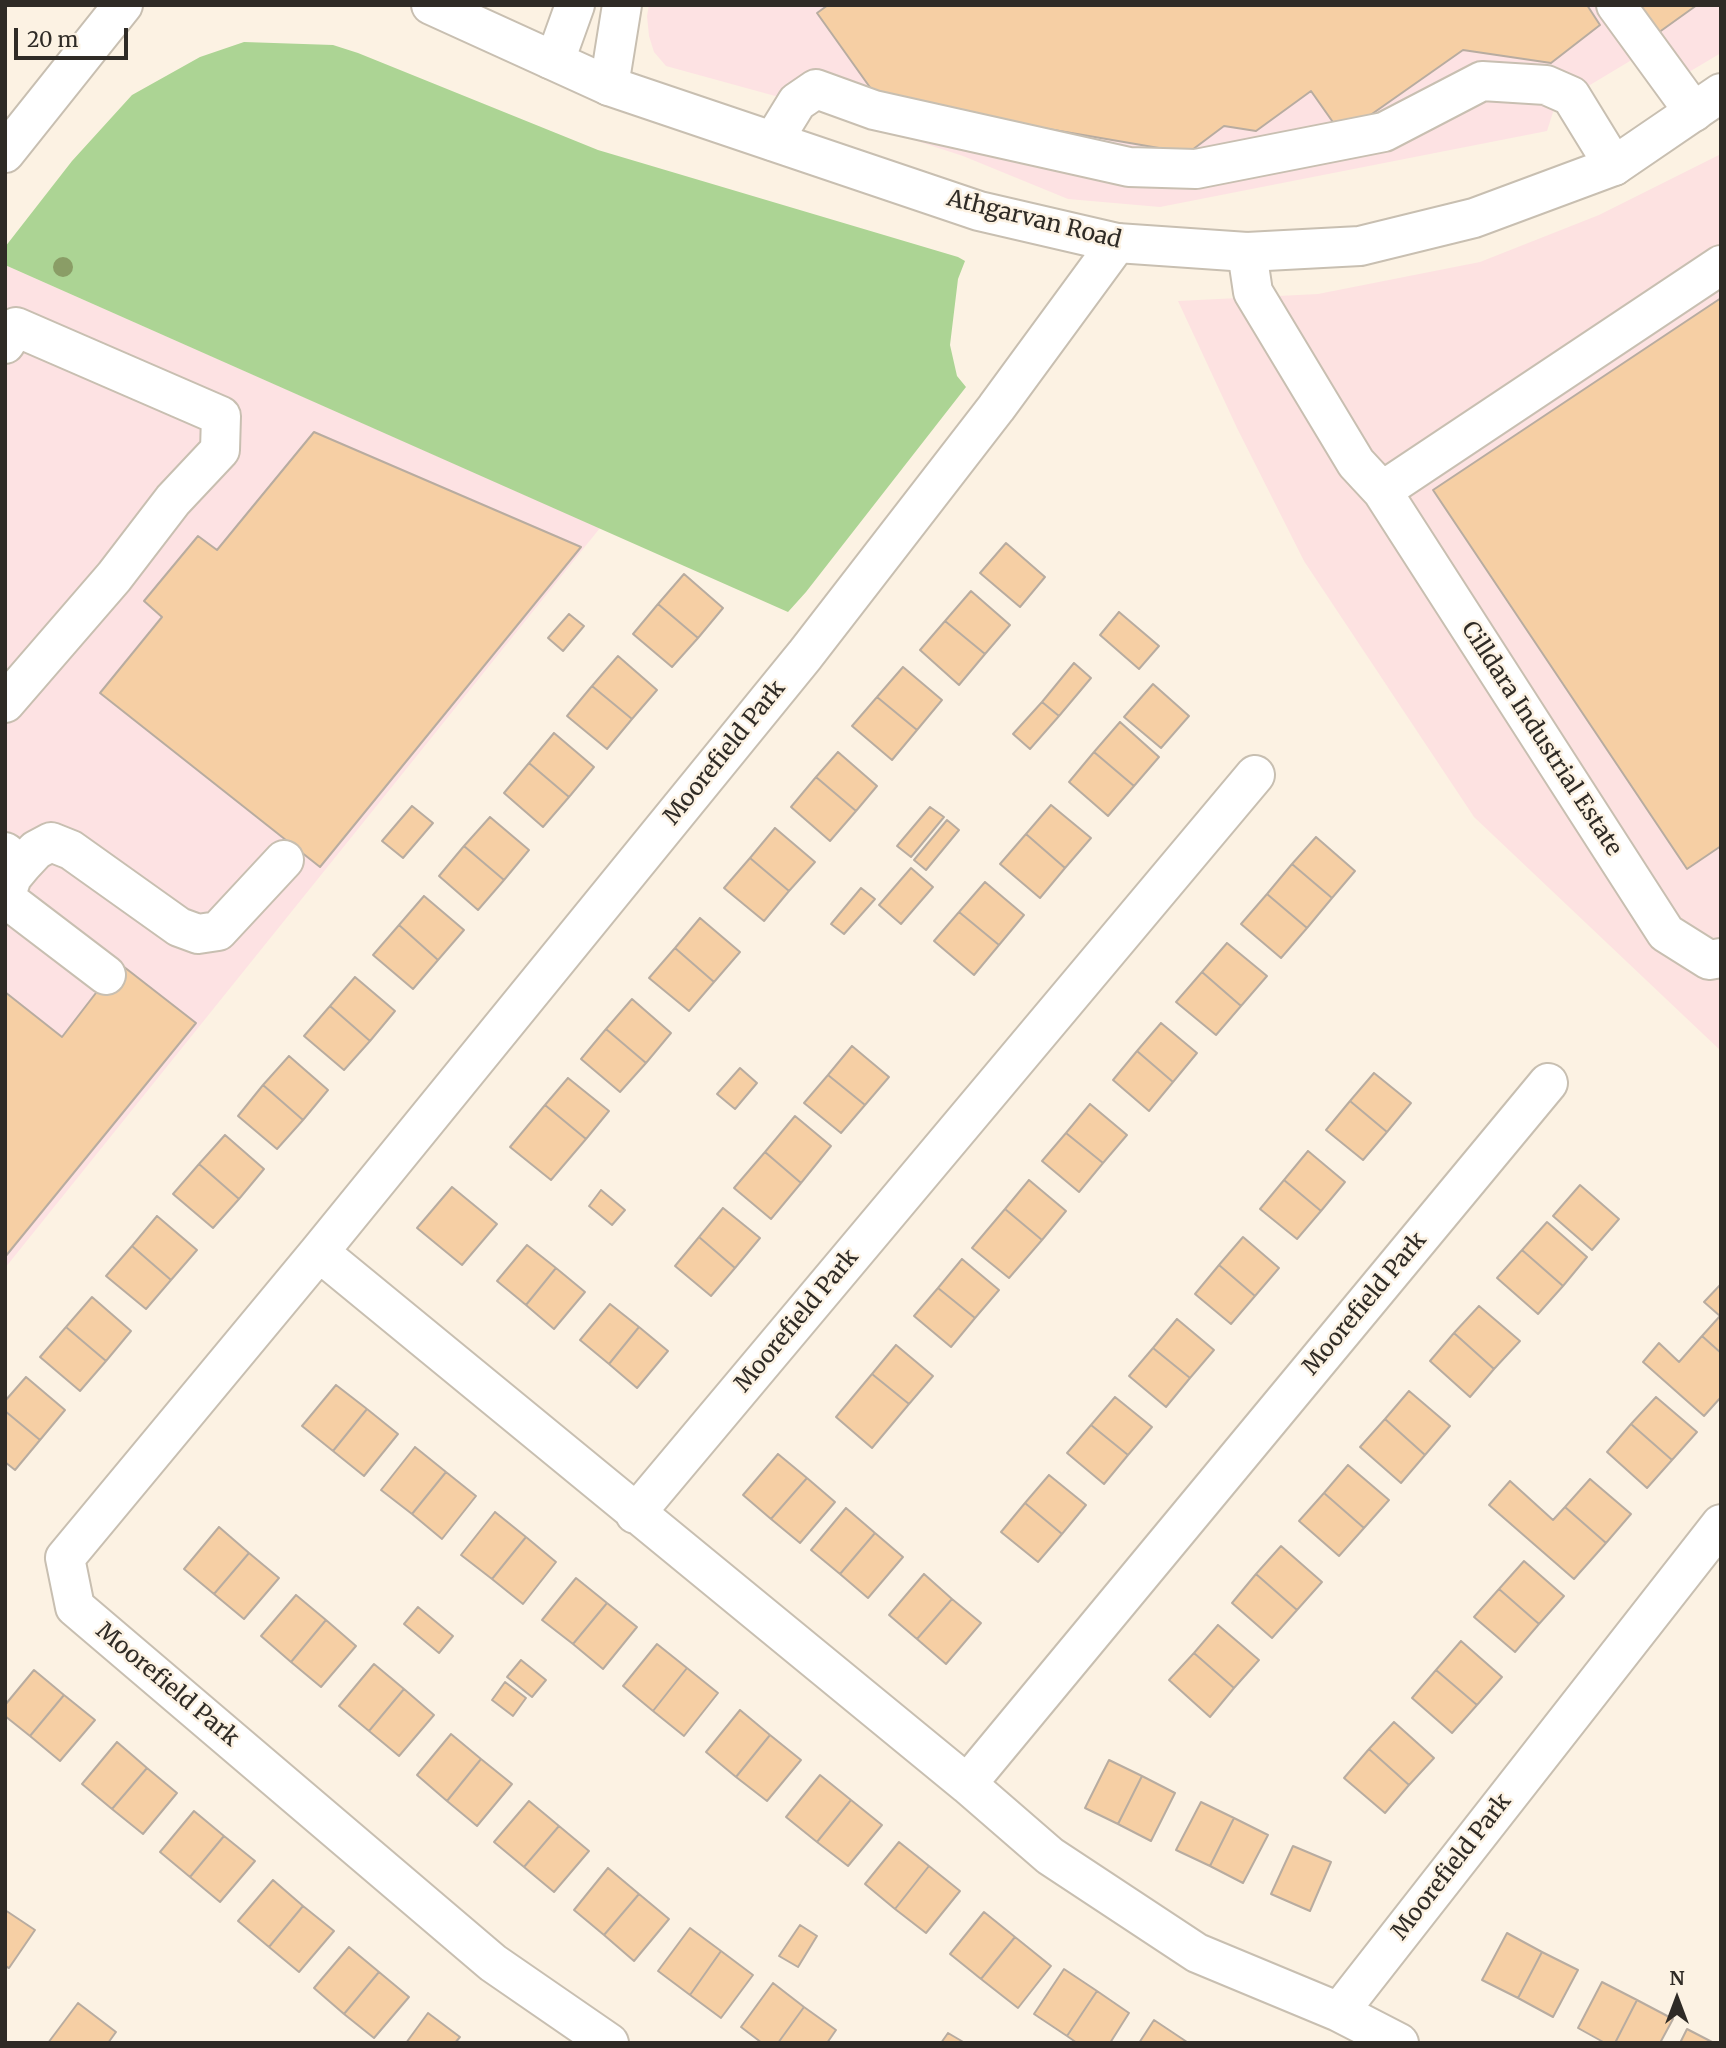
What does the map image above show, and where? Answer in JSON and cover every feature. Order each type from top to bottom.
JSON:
[{"type":"street","points":[[5,153],[123,5]]},
{"type":"street","name":"Athgarvan Road","points":[[431,5],[609,86],[979,211],[1117,243],[1247,252],[1360,246],[1474,218],[1614,166],[1707,102]]},
{"type":"street","points":[[550,59],[561,44],[575,5]]},
{"type":"street","points":[[609,86],[622,5]]},
{"type":"street","points":[[1616,5],[1707,102]]},
{"type":"street","points":[[773,141],[797,102],[816,89],[874,110],[1129,167],[1196,169],[1384,132],[1482,81],[1546,85],[1571,96],[1614,166]]},
{"type":"street","name":"Moorefield Park","points":[[609,2043],[493,1963],[75,1607],[65,1558],[319,1252],[825,630],[1002,399],[1117,243]]},
{"type":"street","name":"Cilldara Industrial Estate","points":[[1247,252],[1253,292],[1356,463],[1382,491],[1666,933],[1709,960],[1721,958]]},
{"type":"street","points":[[1382,491],[1721,265]]},
{"type":"street","points":[[5,344],[16,327],[221,416],[220,450],[173,500],[114,577],[7,698]]},
{"type":"street","name":"Moorefield Park","points":[[635,1514],[1255,775]]},
{"type":"street","points":[[106,975],[5,898],[12,877],[14,858],[51,842],[71,850],[179,927],[198,934],[218,931],[284,860]]},
{"type":"street","name":"Moorefield Park","points":[[968,1784],[1548,1083]]},
{"type":"street","points":[[319,1252],[635,1514],[968,1784],[1050,1856],[1197,1953],[1339,2012],[1399,2043]]},
{"type":"street","name":"Moorefield Park","points":[[1339,2012],[1721,1524]]},
{"type":"shaded area","points":[[649,5],[1721,5],[1721,53],[1689,72],[1650,39],[1630,61],[1555,106],[1547,131],[1160,207],[1068,199],[963,156],[797,102],[666,66],[654,52],[649,36]]},
{"type":"shaded area","points":[[1721,154],[1721,1051],[1474,817],[1304,561],[1237,428],[1178,301],[1318,294],[1480,262],[1599,215]]},
{"type":"shaded area","points":[[5,265],[600,528],[5,1268]]},
{"type":"green space","points":[[244,42],[333,45],[598,150],[958,257],[965,261],[958,279],[950,345],[957,376],[966,387],[788,612],[5,265],[5,247],[72,161],[132,95],[200,57]]},
{"type":"building","points":[[828,5],[1587,5],[1600,25],[1551,63],[1463,50],[1342,135],[1311,91],[1256,131],[1224,126],[1188,153],[879,100],[817,13]]},
{"type":"building","points":[[1627,5],[1697,5],[1651,38]]},
{"type":"building","points":[[1721,298],[1721,846],[1687,869],[1433,490]]},
{"type":"building","points":[[314,432],[581,547],[320,867],[100,693],[162,617],[144,601],[198,536],[217,550]]},
{"type":"building","points":[[1006,543],[1045,577],[1020,607],[980,573]]},
{"type":"building","points":[[684,574],[723,608],[698,638],[658,604]]},
{"type":"building","points":[[971,591],[1010,625],[985,654],[945,621]]},
{"type":"building","points":[[658,604],[698,638],[672,667],[633,634]]},
{"type":"building","points":[[1119,612],[1159,646],[1139,669],[1100,635]]},
{"type":"building","points":[[569,614],[584,626],[563,651],[548,638]]},
{"type":"building","points":[[945,621],[985,654],[959,685],[920,650]]},
{"type":"building","points":[[618,656],[657,690],[632,719],[592,686]]},
{"type":"building","points":[[1074,663],[1091,678],[1059,716],[1042,702]]},
{"type":"building","points":[[903,667],[942,700],[917,730],[877,697]]},
{"type":"building","points":[[1153,684],[1189,716],[1161,748],[1124,717]]},
{"type":"building","points":[[592,686],[632,719],[607,749],[567,716]]},
{"type":"building","points":[[877,697],[917,730],[892,760],[852,726]]},
{"type":"building","points":[[1042,702],[1059,716],[1030,749],[1013,734]]},
{"type":"building","points":[[1120,722],[1159,757],[1134,786],[1094,752]]},
{"type":"building","points":[[554,733],[594,767],[569,797],[529,763]]},
{"type":"building","points":[[838,752],[877,786],[856,811],[816,777]]},
{"type":"building","points":[[1094,752],[1134,786],[1108,816],[1069,782]]},
{"type":"building","points":[[529,763],[569,797],[543,827],[504,793]]},
{"type":"building","points":[[816,777],[856,811],[830,841],[791,807]]},
{"type":"building","points":[[1051,805],[1091,838],[1065,868],[1026,834]]},
{"type":"building","points":[[412,806],[433,823],[403,858],[382,841]]},
{"type":"building","points":[[930,807],[944,817],[911,857],[897,846]]},
{"type":"building","points":[[490,817],[529,850],[504,880],[464,846]]},
{"type":"building","points":[[947,820],[959,830],[926,870],[914,860]]},
{"type":"building","points":[[775,828],[815,862],[789,891],[750,858]]},
{"type":"building","points":[[1026,834],[1065,868],[1040,898],[1000,864]]},
{"type":"building","points":[[1316,837],[1355,871],[1332,898],[1292,864]]},
{"type":"building","points":[[464,846],[504,880],[478,910],[439,876]]},
{"type":"building","points":[[750,858],[789,891],[764,921],[724,888]]},
{"type":"building","points":[[1292,864],[1332,898],[1307,928],[1267,894]]},
{"type":"building","points":[[911,868],[933,887],[901,924],[879,905]]},
{"type":"building","points":[[985,882],[1024,915],[999,945],[959,912]]},
{"type":"building","points":[[861,888],[875,899],[844,934],[831,924]]},
{"type":"building","points":[[1267,894],[1307,928],[1281,958],[1241,924]]},
{"type":"building","points":[[424,896],[464,930],[438,960],[399,925]]},
{"type":"building","points":[[959,912],[999,945],[974,975],[934,941]]},
{"type":"building","points":[[700,918],[740,952],[714,982],[675,948]]},
{"type":"building","points":[[399,925],[438,960],[413,989],[373,955]]},
{"type":"building","points":[[1227,943],[1267,976],[1241,1006],[1202,972]]},
{"type":"building","points":[[675,948],[714,982],[689,1011],[649,978]]},
{"type":"building","points":[[119,963],[196,1023],[5,1257],[5,992],[62,1037]]},
{"type":"building","points":[[1202,972],[1241,1006],[1216,1035],[1176,1002]]},
{"type":"building","points":[[355,977],[395,1011],[370,1041],[330,1006]]},
{"type":"building","points":[[632,999],[671,1033],[646,1063],[606,1029]]},
{"type":"building","points":[[330,1006],[370,1041],[344,1070],[304,1036]]},
{"type":"building","points":[[1161,1023],[1197,1053],[1173,1082],[1137,1051]]},
{"type":"building","points":[[606,1029],[646,1063],[620,1092],[581,1059]]},
{"type":"building","points":[[852,1046],[889,1077],[865,1105],[828,1075]]},
{"type":"building","points":[[1137,1051],[1173,1082],[1149,1111],[1113,1080]]},
{"type":"building","points":[[289,1056],[328,1090],[303,1120],[263,1085]]},
{"type":"building","points":[[740,1068],[757,1083],[735,1109],[717,1094]]},
{"type":"building","points":[[1374,1073],[1411,1103],[1387,1132],[1350,1101]]},
{"type":"building","points":[[828,1075],[865,1105],[841,1133],[804,1103]]},
{"type":"building","points":[[568,1078],[609,1111],[586,1139],[545,1105]]},
{"type":"building","points":[[263,1085],[303,1120],[277,1149],[238,1116]]},
{"type":"building","points":[[1350,1101],[1387,1132],[1363,1160],[1326,1130]]},
{"type":"building","points":[[1090,1104],[1127,1135],[1103,1163],[1066,1133]]},
{"type":"building","points":[[545,1105],[586,1139],[551,1180],[510,1147]]},
{"type":"building","points":[[795,1116],[831,1146],[801,1183],[765,1152]]},
{"type":"building","points":[[1066,1133],[1103,1163],[1079,1192],[1042,1161]]},
{"type":"building","points":[[225,1135],[264,1169],[239,1199],[199,1164]]},
{"type":"building","points":[[1308,1151],[1345,1182],[1321,1211],[1284,1180]]},
{"type":"building","points":[[765,1152],[801,1183],[771,1219],[734,1188]]},
{"type":"building","points":[[199,1164],[239,1199],[213,1228],[173,1194]]},
{"type":"building","points":[[1029,1180],[1066,1211],[1042,1240],[1005,1209]]},
{"type":"building","points":[[1284,1180],[1321,1211],[1297,1239],[1260,1209]]},
{"type":"building","points":[[1580,1185],[1619,1219],[1592,1250],[1553,1216]]},
{"type":"building","points":[[452,1187],[497,1224],[462,1265],[417,1228]]},
{"type":"building","points":[[601,1190],[625,1210],[612,1225],[589,1206]]},
{"type":"building","points":[[723,1208],[760,1238],[735,1268],[699,1237]]},
{"type":"building","points":[[1005,1209],[1042,1240],[1009,1278],[972,1248]]},
{"type":"building","points":[[157,1216],[197,1250],[171,1280],[132,1246]]},
{"type":"building","points":[[1547,1222],[1587,1257],[1563,1286],[1522,1250]]},
{"type":"building","points":[[699,1237],[735,1268],[711,1296],[675,1266]]},
{"type":"building","points":[[1243,1237],[1279,1268],[1255,1296],[1219,1265]]},
{"type":"building","points":[[527,1245],[556,1268],[526,1305],[497,1281]]},
{"type":"building","points":[[132,1246],[171,1280],[146,1309],[106,1276]]},
{"type":"building","points":[[1522,1250],[1563,1286],[1538,1314],[1497,1278]]},
{"type":"building","points":[[962,1259],[999,1290],[975,1318],[938,1288]]},
{"type":"building","points":[[1219,1265],[1255,1296],[1231,1324],[1195,1294]]},
{"type":"building","points":[[556,1268],[585,1292],[554,1329],[526,1305]]},
{"type":"building","points":[[1721,1284],[1721,1353],[1702,1336],[1720,1316],[1704,1302]]},
{"type":"building","points":[[938,1288],[975,1318],[951,1347],[914,1316]]},
{"type":"building","points":[[92,1297],[131,1331],[106,1361],[66,1327]]},
{"type":"building","points":[[610,1304],[639,1327],[609,1364],[580,1340]]},
{"type":"building","points":[[1479,1306],[1520,1341],[1494,1369],[1454,1333]]},
{"type":"building","points":[[1177,1319],[1214,1350],[1190,1378],[1153,1348]]},
{"type":"building","points":[[66,1327],[106,1361],[80,1391],[40,1357]]},
{"type":"building","points":[[639,1327],[668,1351],[637,1388],[609,1364]]},
{"type":"building","points":[[1454,1333],[1494,1369],[1470,1397],[1430,1361]]},
{"type":"building","points":[[1702,1336],[1721,1353],[1721,1397],[1704,1416],[1643,1362],[1659,1343],[1679,1362]]},
{"type":"building","points":[[896,1345],[933,1376],[909,1404],[872,1374]]},
{"type":"building","points":[[1153,1348],[1190,1378],[1166,1407],[1129,1376]]},
{"type":"building","points":[[872,1374],[909,1404],[872,1448],[836,1417]]},
{"type":"building","points":[[26,1377],[65,1410],[40,1440],[5,1411],[5,1401]]},
{"type":"building","points":[[336,1385],[367,1409],[333,1451],[302,1426]]},
{"type":"building","points":[[1409,1391],[1450,1426],[1425,1455],[1385,1419]]},
{"type":"building","points":[[1115,1397],[1152,1427],[1128,1455],[1091,1425]]},
{"type":"building","points":[[1656,1397],[1697,1432],[1672,1460],[1631,1424]]},
{"type":"building","points":[[367,1409],[398,1434],[364,1476],[333,1451]]},
{"type":"building","points":[[5,1411],[40,1440],[15,1470],[5,1462]]},
{"type":"building","points":[[1385,1419],[1425,1455],[1401,1483],[1360,1447]]},
{"type":"building","points":[[1631,1424],[1672,1460],[1647,1488],[1607,1452]]},
{"type":"building","points":[[1091,1425],[1128,1455],[1104,1484],[1067,1453]]},
{"type":"building","points":[[415,1447],[446,1472],[412,1514],[381,1490]]},
{"type":"building","points":[[778,1454],[807,1478],[771,1519],[743,1495]]},
{"type":"building","points":[[1348,1465],[1389,1500],[1364,1528],[1324,1493]]},
{"type":"building","points":[[446,1472],[476,1496],[442,1539],[412,1514]]},
{"type":"building","points":[[1049,1475],[1086,1505],[1062,1534],[1025,1503]]},
{"type":"building","points":[[807,1478],[835,1502],[800,1543],[771,1519]]},
{"type":"building","points":[[1590,1479],[1631,1514],[1606,1543],[1565,1507]]},
{"type":"building","points":[[1510,1481],[1553,1520],[1565,1507],[1606,1543],[1574,1579],[1489,1505]]},
{"type":"building","points":[[1324,1493],[1364,1528],[1339,1556],[1299,1521]]},
{"type":"building","points":[[1025,1503],[1062,1534],[1038,1562],[1001,1532]]},
{"type":"building","points":[[846,1508],[875,1533],[840,1574],[811,1550]]},
{"type":"building","points":[[495,1512],[526,1537],[492,1579],[461,1555]]},
{"type":"building","points":[[219,1527],[249,1553],[214,1594],[184,1569]]},
{"type":"building","points":[[875,1533],[903,1557],[868,1598],[840,1574]]},
{"type":"building","points":[[526,1537],[556,1562],[523,1604],[492,1579]]},
{"type":"building","points":[[1281,1546],[1322,1582],[1297,1610],[1256,1574]]},
{"type":"building","points":[[249,1553],[279,1578],[244,1619],[214,1594]]},
{"type":"building","points":[[1524,1561],[1564,1596],[1539,1624],[1499,1589]]},
{"type":"building","points":[[924,1574],[952,1599],[917,1639],[889,1615]]},
{"type":"building","points":[[1256,1574],[1297,1610],[1272,1638],[1232,1603]]},
{"type":"building","points":[[576,1578],[607,1603],[573,1644],[542,1620]]},
{"type":"building","points":[[1499,1589],[1539,1624],[1515,1652],[1474,1617]]},
{"type":"building","points":[[296,1595],[326,1620],[291,1662],[261,1636]]},
{"type":"building","points":[[952,1599],[981,1623],[946,1664],[917,1639]]},
{"type":"building","points":[[607,1603],[637,1627],[603,1669],[573,1644]]},
{"type":"building","points":[[418,1607],[453,1636],[439,1653],[404,1624]]},
{"type":"building","points":[[326,1620],[356,1646],[321,1687],[291,1662]]},
{"type":"building","points":[[1218,1625],[1259,1660],[1234,1688],[1194,1653]]},
{"type":"building","points":[[1461,1641],[1502,1677],[1477,1705],[1436,1670]]},
{"type":"building","points":[[657,1644],[687,1668],[653,1711],[623,1686]]},
{"type":"building","points":[[1194,1653],[1234,1688],[1210,1717],[1169,1680]]},
{"type":"building","points":[[521,1660],[546,1680],[532,1697],[507,1677]]},
{"type":"building","points":[[374,1664],[404,1689],[369,1731],[339,1706]]},
{"type":"building","points":[[687,1668],[718,1693],[684,1736],[653,1711]]},
{"type":"building","points":[[34,1670],[64,1695],[30,1736],[5,1716],[5,1705]]},
{"type":"building","points":[[1436,1670],[1477,1705],[1452,1733],[1412,1698]]},
{"type":"building","points":[[505,1682],[526,1698],[513,1716],[492,1700]]},
{"type":"building","points":[[404,1689],[434,1715],[399,1756],[369,1731]]},
{"type":"building","points":[[64,1695],[95,1720],[60,1761],[30,1736]]},
{"type":"building","points":[[740,1710],[770,1735],[736,1777],[706,1752]]},
{"type":"building","points":[[1394,1722],[1434,1758],[1409,1785],[1369,1749]]},
{"type":"building","points":[[451,1734],[481,1759],[447,1801],[417,1775]]},
{"type":"building","points":[[770,1735],[801,1760],[767,1801],[736,1777]]},
{"type":"building","points":[[117,1742],[147,1768],[112,1809],[82,1784]]},
{"type":"building","points":[[1369,1749],[1409,1785],[1385,1813],[1344,1778]]},
{"type":"building","points":[[481,1759],[512,1784],[477,1826],[447,1801]]},
{"type":"building","points":[[1109,1760],[1142,1776],[1118,1824],[1085,1808]]},
{"type":"building","points":[[147,1768],[177,1793],[143,1834],[112,1809]]},
{"type":"building","points":[[820,1775],[851,1800],[817,1842],[786,1817]]},
{"type":"building","points":[[1142,1776],[1175,1793],[1151,1841],[1118,1824]]},
{"type":"building","points":[[851,1800],[882,1825],[848,1866],[817,1842]]},
{"type":"building","points":[[529,1801],[559,1826],[524,1867],[494,1842]]},
{"type":"building","points":[[1201,1802],[1234,1818],[1210,1866],[1176,1850]]},
{"type":"building","points":[[194,1811],[224,1836],[190,1877],[160,1852]]},
{"type":"building","points":[[1234,1818],[1268,1835],[1243,1883],[1210,1866]]},
{"type":"building","points":[[559,1826],[589,1851],[554,1892],[524,1867]]},
{"type":"building","points":[[224,1836],[255,1861],[220,1902],[190,1877]]},
{"type":"building","points":[[899,1842],[929,1866],[895,1909],[865,1884]]},
{"type":"building","points":[[1293,1846],[1331,1862],[1310,1911],[1271,1894]]},
{"type":"building","points":[[929,1866],[960,1891],[926,1933],[895,1909]]},
{"type":"building","points":[[608,1868],[639,1894],[604,1935],[574,1910]]},
{"type":"building","points":[[273,1880],[303,1906],[269,1947],[238,1921]]},
{"type":"building","points":[[639,1894],[669,1919],[634,1961],[604,1935]]},
{"type":"building","points":[[303,1906],[334,1931],[299,1972],[269,1947]]},
{"type":"building","points":[[5,1910],[35,1930],[9,1968],[5,1966]]},
{"type":"building","points":[[984,1912],[1015,1937],[981,1979],[950,1954]]},
{"type":"building","points":[[800,1925],[817,1936],[798,1967],[779,1956]]},
{"type":"building","points":[[690,1928],[721,1951],[690,1995],[658,1971]]},
{"type":"building","points":[[1507,1933],[1542,1952],[1518,1998],[1482,1980]]},
{"type":"building","points":[[1015,1937],[1051,1966],[1018,2008],[981,1979]]},
{"type":"building","points":[[349,1947],[379,1972],[344,2014],[314,1988]]},
{"type":"building","points":[[721,1951],[753,1975],[721,2018],[690,1995]]},
{"type":"building","points":[[1542,1952],[1578,1970],[1553,2017],[1518,1998]]},
{"type":"building","points":[[1064,1969],[1097,1991],[1067,2036],[1034,2014]]},
{"type":"building","points":[[379,1972],[409,1997],[374,2038],[344,2014]]},
{"type":"building","points":[[1602,1982],[1637,2000],[1615,2043],[1605,2043],[1578,2028]]},
{"type":"building","points":[[773,1983],[804,2007],[778,2043],[762,2043],[741,2027]]},
{"type":"building","points":[[1097,1991],[1129,2013],[1110,2043],[1077,2043],[1067,2036]]},
{"type":"building","points":[[1637,2000],[1673,2019],[1660,2043],[1615,2043]]},
{"type":"building","points":[[78,2003],[116,2032],[108,2043],[48,2043]]},
{"type":"building","points":[[804,2007],[836,2030],[827,2043],[778,2043]]},
{"type":"building","points":[[428,2013],[460,2037],[455,2043],[406,2043]]},
{"type":"building","points":[[1154,2020],[1187,2042],[1139,2043]]},
{"type":"building","points":[[1687,2029],[1714,2043],[1680,2043]]},
{"type":"building","points":[[948,2033],[965,2043],[941,2043]]}]
